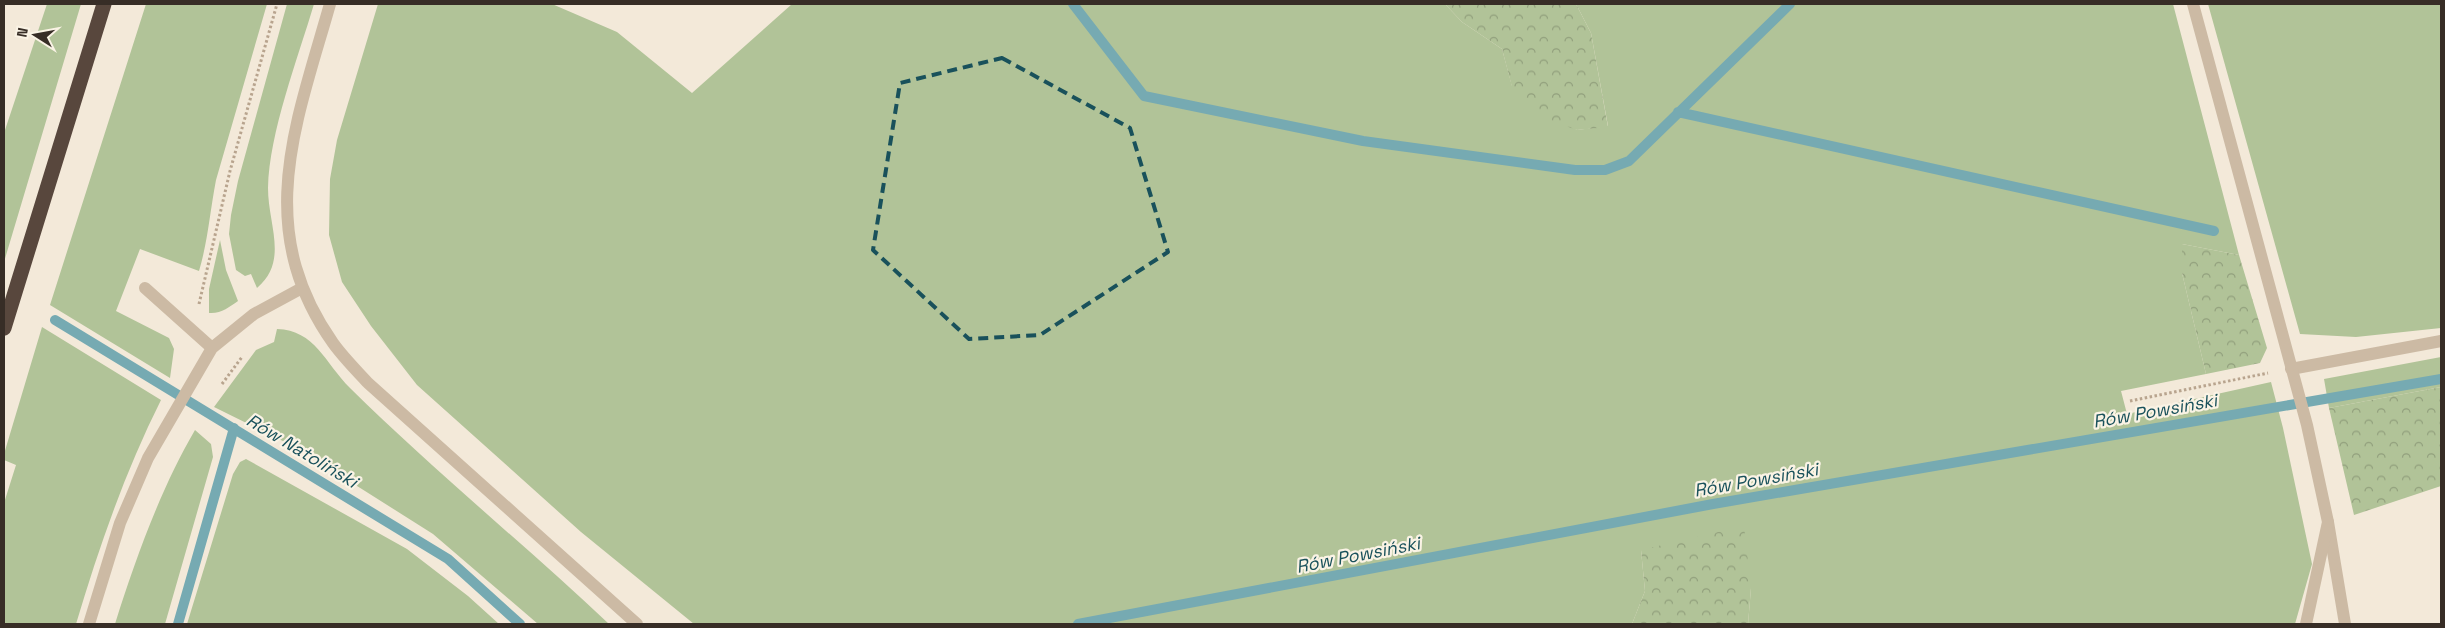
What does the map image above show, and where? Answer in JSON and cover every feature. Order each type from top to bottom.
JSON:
[{"type":"highway","points":[[4,328],[104,4]]},
{"type":"street","points":[[330,4],[292,140],[288,169],[287,221],[291,250],[302,288],[333,344],[368,383],[637,624]]},
{"type":"street","points":[[2194,4],[2307,425],[2328,522],[2345,624]]},
{"type":"street","points":[[145,288],[212,348]]},
{"type":"street","points":[[89,624],[120,523],[165,426],[197,371],[212,348],[254,314],[302,288]]},
{"type":"street","points":[[2293,374],[2441,341]]},
{"type":"street","points":[[2306,624],[2328,522]]},
{"type":"path","points":[[193,331],[230,171],[277,4]]},
{"type":"path","points":[[217,390],[246,351]]},
{"type":"path","points":[[2130,401],[2293,374]]},
{"type":"highlighted area","points":[[1002,58],[1130,128],[1168,252],[1040,335],[969,339],[873,250],[900,83]]},
{"type":"green space","points":[[47,4],[81,4],[4,262],[4,133]]},
{"type":"green space","points":[[146,4],[267,4],[216,180],[207,237],[199,271],[140,249],[116,311],[169,338],[174,349],[170,378],[50,305]]},
{"type":"green space","points":[[287,4],[314,4],[285,96],[273,144],[268,188],[275,254],[267,277],[257,288],[251,274],[245,276],[236,270],[229,234],[231,215],[238,181]]},
{"type":"green space","points":[[378,4],[552,4],[617,32],[692,93],[792,4],[1445,4],[1462,22],[1502,49],[1512,86],[1577,130],[1608,126],[1591,33],[1576,4],[2173,4],[2239,255],[2182,244],[2182,273],[2206,374],[2121,391],[2127,414],[2271,382],[2283,428],[2312,564],[2295,624],[1748,624],[1751,588],[1641,550],[1645,591],[1632,624],[694,624],[581,532],[417,385],[371,326],[342,282],[329,235],[330,179],[337,140]]},
{"type":"green space","points":[[1445,4],[1576,4],[1591,33],[1608,127],[1577,130],[1535,115],[1512,87],[1502,49],[1462,22]]},
{"type":"green space","points":[[2208,4],[2441,4],[2441,328],[2356,337],[2300,334]]},
{"type":"green space","points":[[220,240],[226,270],[238,301],[221,311],[209,313],[209,289]]},
{"type":"green space","points":[[2182,244],[2239,255],[2267,348],[2260,363],[2206,374],[2182,273]]},
{"type":"green space","points":[[42,327],[161,400],[114,510],[76,624],[4,624],[4,503],[16,465],[4,460],[4,454]]},
{"type":"green space","points":[[277,329],[301,335],[310,342],[350,388],[381,418],[609,624],[538,624],[433,534],[297,448],[214,407],[256,350],[274,342]]},
{"type":"green space","points":[[2441,357],[2441,387],[2329,408],[2324,379]]},
{"type":"green space","points":[[2441,387],[2441,486],[2354,515],[2329,408]]},
{"type":"green space","points":[[195,430],[211,444],[213,457],[165,624],[115,624],[131,575],[160,500]]},
{"type":"green space","points":[[246,459],[407,549],[468,596],[499,624],[187,624],[233,474],[240,462]]},
{"type":"green space","points":[[1744,526],[1751,588],[1748,624],[1632,624],[1645,591],[1641,550]]},
{"type":"waterway","points":[[1073,4],[1144,96],[1363,141],[1575,170],[1605,170],[1629,161],[1790,4]]},
{"type":"waterway","points":[[1678,112],[2214,231]]},
{"type":"waterway","name":"Rów Natoliński","points":[[55,320],[448,559],[520,624]]},
{"type":"waterway","name":"Rów Powsiński","points":[[1078,624],[1713,504],[2441,379]]},
{"type":"waterway","points":[[178,624],[234,428]]}]
